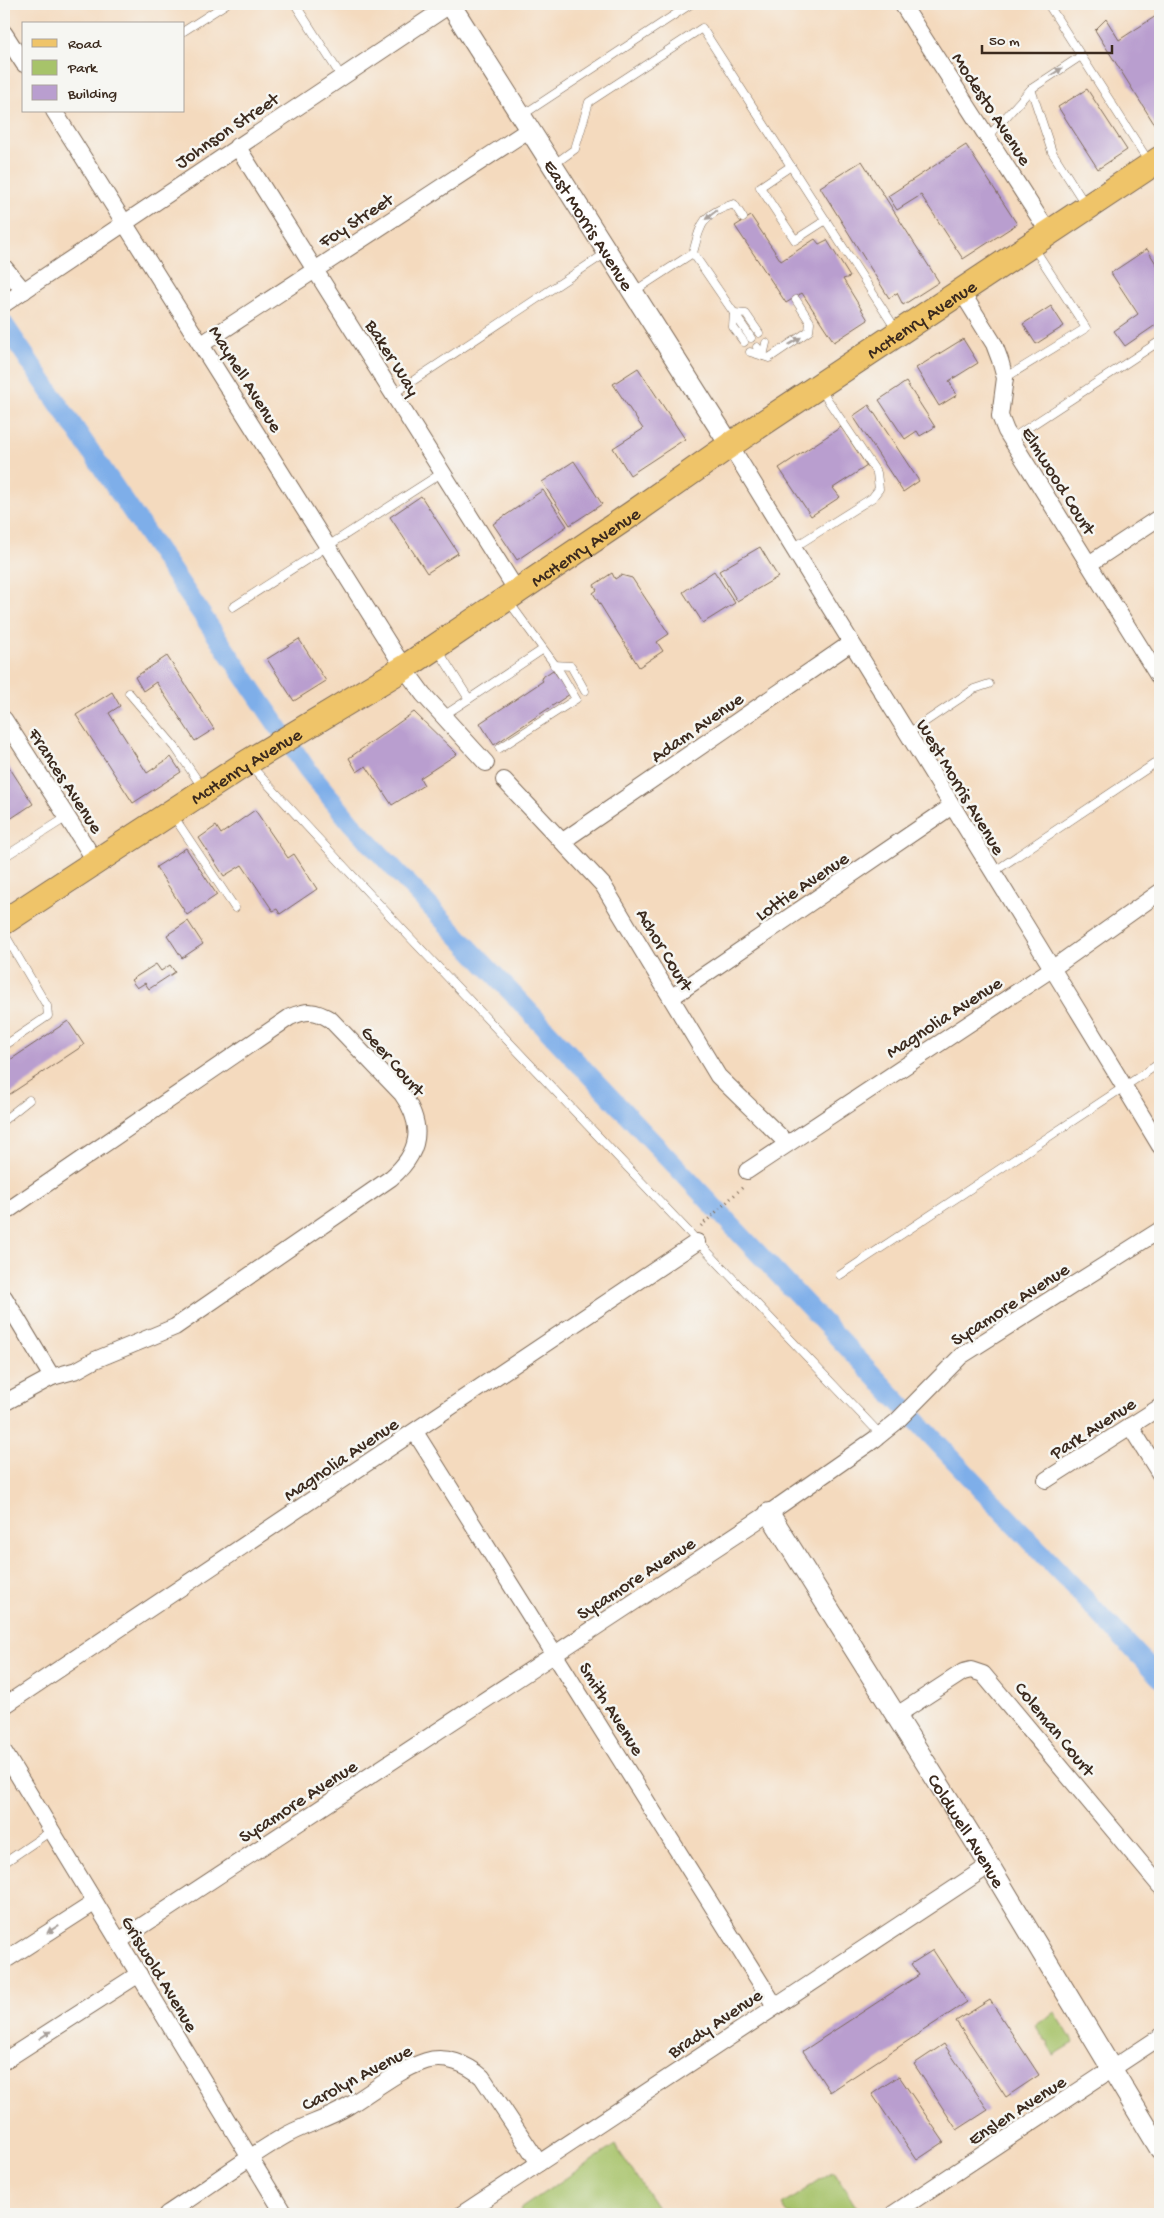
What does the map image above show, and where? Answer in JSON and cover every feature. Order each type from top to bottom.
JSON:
[{"type":"main road","name":"McHenry Avenue","points":[[4,922],[300,729],[404,668],[730,445],[1156,162]]},
{"type":"street","name":"Johnson Street","points":[[5,303],[125,220],[450,4]]},
{"type":"street","name":"East Morris Avenue","points":[[450,4],[730,445]]},
{"type":"street","name":"Modesto Avenue","points":[[902,4],[988,137],[1041,239]]},
{"type":"street","points":[[4,33],[22,61]]},
{"type":"street","name":"Maynell Avenue","points":[[56,112],[404,668]]},
{"type":"street","name":"Foy Street","points":[[202,344],[316,269],[525,122]]},
{"type":"street","name":"Baker Way","points":[[237,146],[443,472],[512,594]]},
{"type":"street","points":[[4,267],[24,291]]},
{"type":"street","name":"Elmwood Court","points":[[961,291],[994,344],[1005,378],[1000,416],[1011,439],[1160,679]]},
{"type":"street","name":"West Morris Avenue","points":[[730,445],[992,873],[1053,968],[1160,1146]]},
{"type":"street","points":[[1089,564],[1160,517]]},
{"type":"street","name":"Adam Avenue","points":[[563,841],[851,643]]},
{"type":"street","points":[[404,668],[443,716],[486,763]]},
{"type":"street","name":"Frances Avenue","points":[[4,719],[96,862]]},
{"type":"street","name":"Achor Court","points":[[504,780],[603,885],[718,1076],[786,1143]]},
{"type":"street","name":"Lottie Avenue","points":[[672,997],[952,806]]},
{"type":"street","name":"Magnolia Avenue","points":[[747,1171],[786,1143],[1053,968],[1160,892]]},
{"type":"street","name":"Geer Court","points":[[4,1213],[290,1017],[302,1012],[318,1012],[331,1020],[402,1094],[412,1107],[416,1119],[415,1147],[408,1162],[391,1178],[175,1326],[94,1360],[77,1370],[52,1377],[4,1403]]},
{"type":"street","name":"Sycamore Avenue","points":[[119,1941],[769,1513],[896,1422],[961,1356],[1160,1230]]},
{"type":"street","name":"Magnolia Avenue","points":[[4,1706],[697,1242]]},
{"type":"street","points":[[4,1297],[52,1377]]},
{"type":"street","name":"Park Avenue","points":[[1046,1480],[1160,1407]]},
{"type":"street","points":[[1130,1426],[1160,1474]]},
{"type":"street","name":"Smith Avenue","points":[[415,1432],[775,2006]]},
{"type":"street","name":"Coldwell Avenue","points":[[769,1513],[990,1865],[1160,2149]]},
{"type":"street","name":"Coleman Court","points":[[897,1715],[963,1672],[971,1670],[983,1674],[1160,1886]]},
{"type":"street","name":"Griswold Avenue","points":[[4,1752],[284,2214]]},
{"type":"street","name":"Brady Avenue","points":[[462,2214],[990,1865]]},
{"type":"street","points":[[4,1961],[94,1903]]},
{"type":"street","points":[[4,2061],[139,1974]]},
{"type":"street","name":"Enslen Avenue","points":[[893,2214],[1160,2037]]},
{"type":"street","name":"Carolyn Avenue","points":[[167,2214],[282,2137],[345,2109],[407,2070],[427,2061],[446,2060],[459,2062],[482,2077],[540,2163]]},
{"type":"lane","points":[[185,30],[226,4]]},
{"type":"lane","points":[[295,4],[341,76]]},
{"type":"lane","points":[[525,122],[691,4]]},
{"type":"lane","points":[[1048,4],[1081,56],[1156,162]]},
{"type":"lane","points":[[553,165],[575,149],[589,102],[702,28],[898,333]]},
{"type":"lane","points":[[988,137],[1031,89],[1081,56]]},
{"type":"lane","points":[[1031,89],[1052,152],[1087,208]]},
{"type":"lane","points":[[791,166],[760,187],[795,240],[826,220]]},
{"type":"lane","points":[[633,292],[694,253],[700,225],[708,215],[734,204],[743,218]]},
{"type":"lane","points":[[1005,378],[1086,328],[1041,239]]},
{"type":"lane","points":[[393,394],[608,252]]},
{"type":"lane","points":[[694,253],[734,313],[733,327],[747,340]]},
{"type":"lane","points":[[754,349],[769,358],[809,331],[810,322],[796,300]]},
{"type":"lane","points":[[734,313],[746,314],[759,333]]},
{"type":"lane","points":[[1011,439],[1160,341]]},
{"type":"lane","points":[[763,356],[766,343]]},
{"type":"lane","points":[[793,548],[872,498],[878,488],[877,472],[819,386]]},
{"type":"lane","points":[[233,607],[443,472]]},
{"type":"lane","points":[[500,748],[576,699],[554,664],[542,650],[512,594]]},
{"type":"lane","points":[[436,646],[469,699]]},
{"type":"lane","points":[[443,716],[542,650]]},
{"type":"lane","points":[[554,664],[571,666],[586,691]]},
{"type":"lane","points":[[907,734],[974,689],[989,684]]},
{"type":"lane","points":[[129,693],[175,747],[205,790]]},
{"type":"lane","points":[[257,757],[697,1242],[880,1434]]},
{"type":"lane","points":[[992,873],[1160,760]]},
{"type":"lane","points":[[171,812],[235,908]]},
{"type":"lane","points":[[4,857],[67,816]]},
{"type":"lane","points":[[4,933],[48,1006],[48,1016],[4,1046]]},
{"type":"lane","points":[[840,1275],[1160,1063]]},
{"type":"lane","points":[[4,1120],[29,1100]]},
{"type":"lane","points":[[4,1862],[51,1831]]},
{"type":"path","points":[[706,1222],[741,1189]]},
{"type":"green space","points":[[1055,2012],[1074,2043],[1054,2055],[1048,2045],[1049,2042],[1045,2040],[1035,2025]]},
{"type":"green space","points":[[615,2145],[661,2214],[523,2214],[520,2209]]},
{"type":"green space","points":[[833,2171],[857,2208],[848,2214],[788,2214],[782,2205]]},
{"type":"building","points":[[1156,16],[1160,22],[1160,133],[1095,30],[1106,19],[1119,40]]},
{"type":"building","points":[[1087,89],[1127,150],[1098,169],[1058,107]]},
{"type":"building","points":[[966,145],[1017,224],[963,259],[921,195],[897,210],[888,196]]},
{"type":"building","points":[[862,161],[939,282],[903,305],[897,293],[889,298],[820,187]]},
{"type":"building","points":[[751,216],[781,261],[815,239],[819,244],[827,240],[850,277],[843,279],[868,320],[834,342],[802,293],[786,303],[735,226]]},
{"type":"building","points":[[1147,249],[1160,270],[1160,322],[1125,346],[1114,331],[1138,314],[1111,273]]},
{"type":"building","points":[[1051,306],[1064,326],[1036,344],[1023,324]]},
{"type":"building","points":[[963,339],[978,363],[949,381],[957,395],[939,406],[916,368]]},
{"type":"building","points":[[638,368],[685,439],[630,475],[613,448],[643,429],[613,384]]},
{"type":"building","points":[[906,382],[935,427],[920,436],[917,431],[905,439],[879,400]]},
{"type":"building","points":[[869,405],[919,481],[903,492],[853,416]]},
{"type":"building","points":[[841,427],[867,466],[833,488],[840,497],[811,516],[779,468]]},
{"type":"building","points":[[574,461],[602,504],[570,525],[542,482]]},
{"type":"building","points":[[543,490],[567,526],[517,560],[493,524]]},
{"type":"building","points":[[421,496],[458,553],[427,573],[390,517]]},
{"type":"building","points":[[760,547],[778,577],[737,601],[719,571]]},
{"type":"building","points":[[714,571],[735,603],[703,623],[683,592]]},
{"type":"building","points":[[612,573],[615,579],[621,575],[632,578],[669,634],[657,642],[663,651],[639,667],[593,593],[597,590],[594,585]]},
{"type":"building","points":[[299,639],[326,681],[294,701],[267,659]]},
{"type":"building","points":[[167,656],[214,729],[195,741],[156,682],[143,691],[135,677]]},
{"type":"building","points":[[553,670],[570,694],[494,745],[480,723],[543,681],[541,678]]},
{"type":"building","points":[[112,692],[120,706],[109,713],[147,773],[171,757],[181,772],[133,803],[76,715]]},
{"type":"building","points":[[414,712],[457,754],[420,778],[424,785],[392,805],[366,766],[357,772],[349,758]]},
{"type":"building","points":[[4,759],[33,804],[4,823]]},
{"type":"building","points":[[255,810],[288,858],[294,854],[317,889],[280,914],[277,909],[273,911],[242,865],[224,876],[199,838],[216,826],[221,834]]},
{"type":"building","points":[[186,848],[217,895],[187,915],[156,867]]},
{"type":"building","points":[[188,921],[203,944],[182,958],[167,935]]},
{"type":"building","points":[[156,964],[161,971],[170,965],[175,972],[149,989],[145,983],[137,988],[131,980]]},
{"type":"building","points":[[68,1021],[84,1045],[4,1098],[4,1064]]},
{"type":"building","points":[[933,1950],[967,2002],[830,2092],[803,2051],[919,1975],[911,1964]]},
{"type":"building","points":[[990,2000],[1039,2075],[1006,2097],[956,2021]]},
{"type":"building","points":[[944,2044],[988,2110],[957,2130],[914,2064]]},
{"type":"building","points":[[899,2076],[944,2142],[917,2160],[872,2094]]},
{"type":"waterway","points":[[4,324],[307,769],[351,823],[1160,1678]]}]
